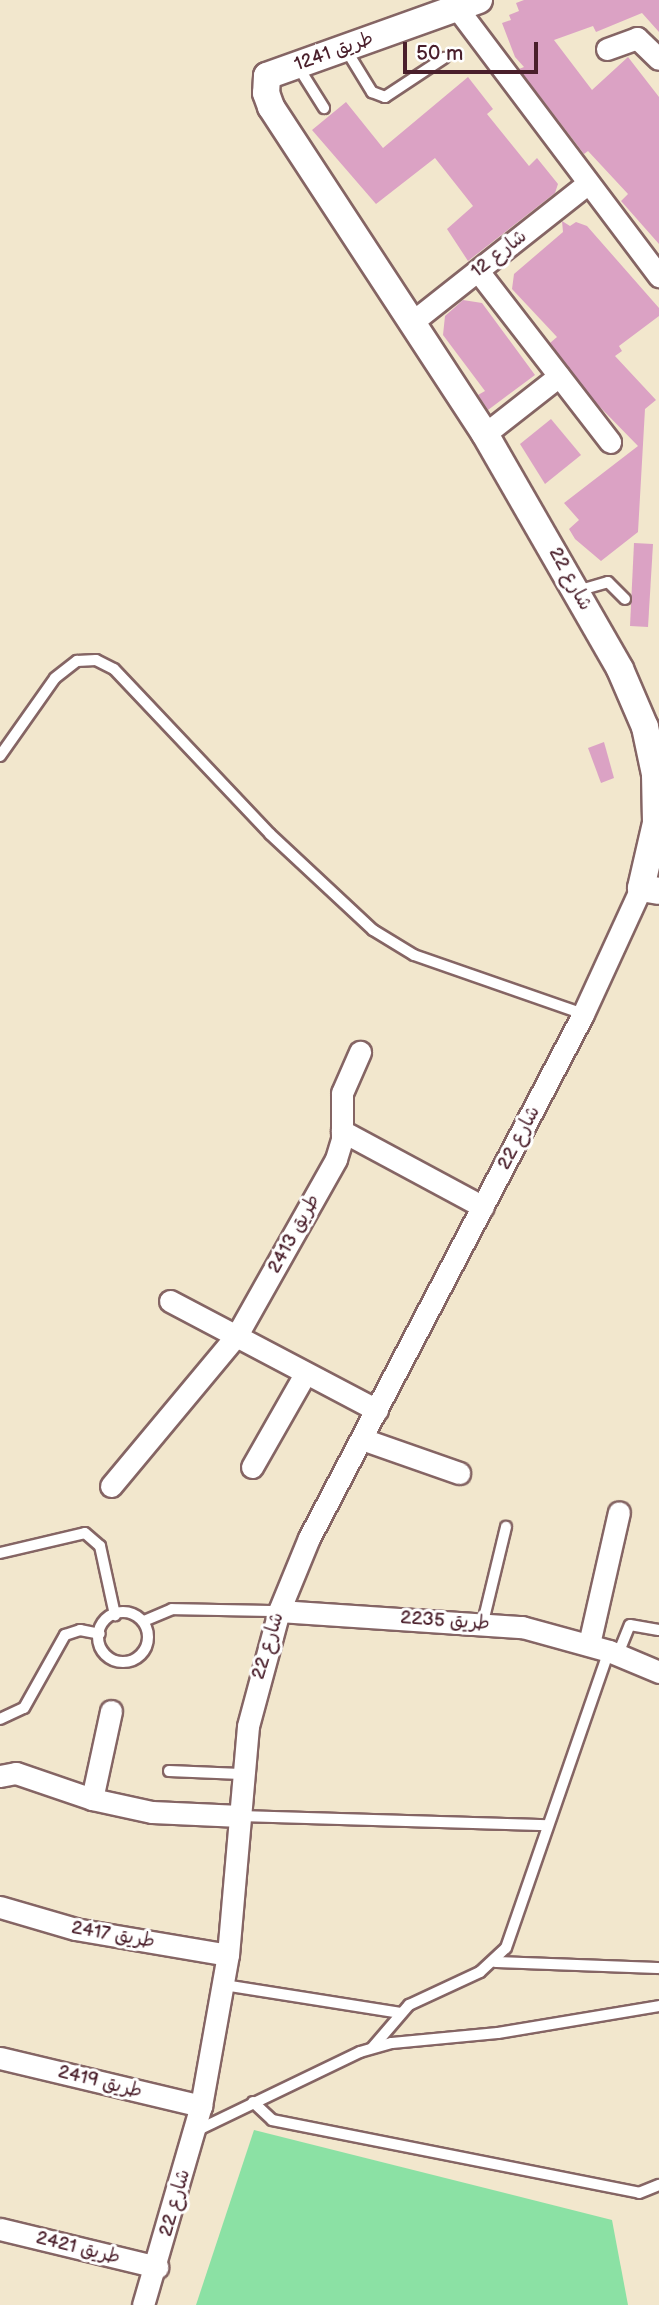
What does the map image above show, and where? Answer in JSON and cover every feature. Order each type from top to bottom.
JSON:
[{"type":"street","name":"طريق 1241","points":[[267,76],[468,4]]},
{"type":"street","points":[[468,4],[586,185],[659,276]]},
{"type":"street","points":[[607,49],[637,38],[659,60]]},
{"type":"street","name":"شارع 22","points":[[143,2305],[157,2267],[201,2106],[228,1955],[241,1774],[256,1686],[279,1611],[293,1571],[650,889],[657,799],[652,727],[577,591],[485,434],[271,107],[267,76]]},
{"type":"street","name":"شارع 12","points":[[411,323],[586,185]]},
{"type":"street","points":[[478,271],[610,442]]},
{"type":"street","points":[[485,434],[559,376]]},
{"type":"street","name":"طريق 2413","points":[[111,1486],[237,1335],[336,1158],[342,1131],[342,1093],[359,1052]]},
{"type":"street","points":[[342,1131],[483,1207]]},
{"type":"street","points":[[170,1301],[377,1410]]},
{"type":"street","points":[[252,1467],[305,1374]]},
{"type":"street","points":[[362,1439],[459,1473]]},
{"type":"street","points":[[605,1650],[619,1512]]},
{"type":"street","name":"طريق 2235","points":[[279,1611],[483,1622],[605,1650],[659,1672]]},
{"type":"street","points":[[92,1799],[111,1712]]},
{"type":"street","points":[[0,1776],[16,1773],[92,1799],[152,1812],[240,1816]]},
{"type":"street","name":"طريق 2417","points":[[0,1907],[75,1929],[228,1955]]},
{"type":"street","name":"طريق 2419","points":[[0,2058],[201,2106]]},
{"type":"street","name":"طريق 2421","points":[[0,2229],[157,2267]]},
{"type":"lane","points":[[345,48],[372,92],[386,97],[444,58]]},
{"type":"lane","points":[[297,65],[324,108]]},
{"type":"lane","points":[[577,591],[608,582],[625,599]]},
{"type":"lane","points":[[0,756],[55,678],[77,661],[96,660],[114,669],[270,834],[373,930],[414,955],[583,1014]]},
{"type":"lane","points":[[483,1622],[506,1527]]},
{"type":"lane","points":[[0,1553],[85,1533],[100,1546],[110,1578],[115,1615]]},
{"type":"lane","points":[[144,1621],[172,1609],[279,1611]]},
{"type":"lane","points":[[131,1612],[144,1621],[145,1644],[123,1663],[102,1654],[100,1634],[115,1615],[131,1612]]},
{"type":"lane","points":[[372,2048],[401,2013],[426,1995],[495,1962],[506,1948],[605,1650],[630,1625],[659,1630]]},
{"type":"lane","points":[[0,1719],[24,1708],[65,1635],[79,1630],[100,1634]]},
{"type":"lane","points":[[169,1771],[241,1774]]},
{"type":"lane","points":[[240,1816],[548,1825]]},
{"type":"lane","points":[[495,1962],[659,1968]]},
{"type":"lane","points":[[224,1985],[401,2013]]},
{"type":"lane","points":[[196,2131],[372,2048],[659,2006]]},
{"type":"lane","points":[[253,2102],[272,2120],[639,2193],[659,2185]]},
{"type":"green space","points":[[254,2130],[612,2220],[628,2305],[196,2305]]},
{"type":"building","points":[[524,0],[659,0],[659,32],[642,13],[596,32],[593,26],[554,40],[592,90],[628,57],[659,97],[659,244],[621,201],[628,194],[588,151],[584,154],[519,69],[524,67],[515,57],[502,23],[511,20],[509,15],[519,11],[516,3]]},
{"type":"building","points":[[468,77],[493,109],[487,114],[529,166],[537,158],[558,184],[555,193],[468,261],[447,229],[473,206],[435,158],[376,204],[312,130],[346,102],[383,148]]},
{"type":"building","points":[[562,221],[570,226],[576,222],[587,226],[659,308],[659,316],[619,346],[622,351],[615,356],[656,400],[645,409],[638,532],[601,561],[575,539],[569,529],[579,520],[564,503],[638,446],[596,403],[550,343],[557,337],[512,289],[514,274],[563,232]]},
{"type":"building","points":[[463,300],[482,303],[535,375],[488,410],[478,395],[485,391],[443,335],[445,316]]},
{"type":"building","points":[[551,419],[581,455],[545,484],[520,444]]},
{"type":"building","points":[[634,543],[653,544],[648,627],[630,626]]},
{"type":"building","points":[[604,742],[614,778],[601,783],[588,748]]}]
